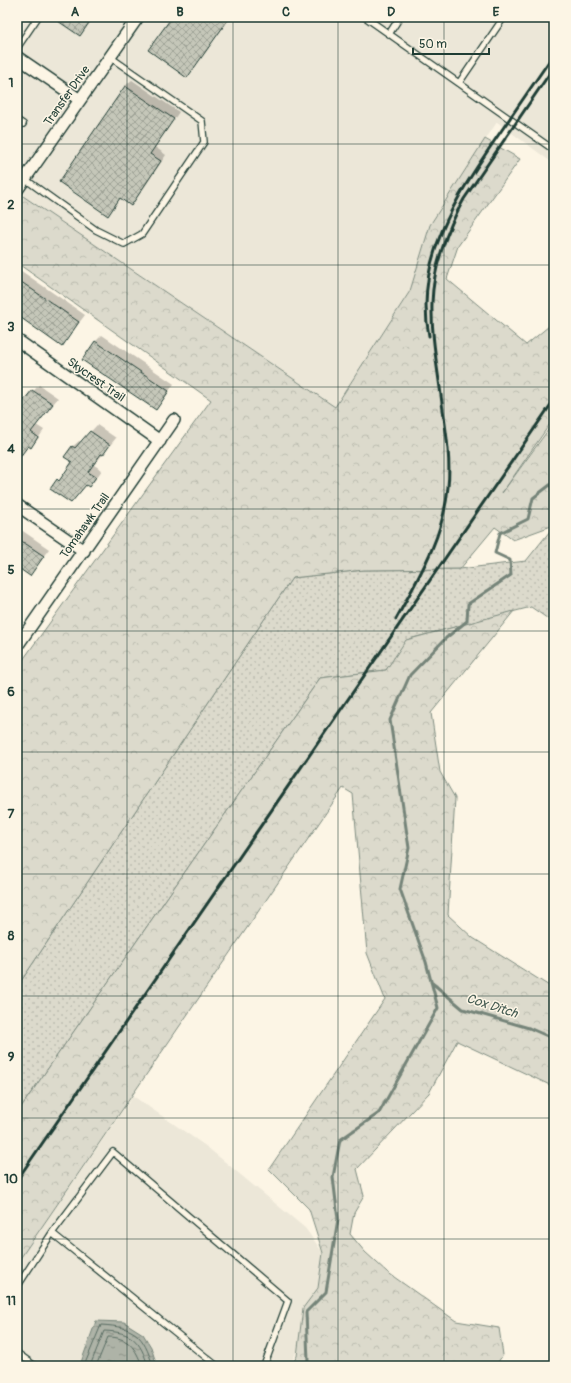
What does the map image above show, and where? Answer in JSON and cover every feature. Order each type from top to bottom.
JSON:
[{"type":"street","name":"Transfer Drive","points":[[17,190],[138,17]]},
{"type":"street","points":[[17,57],[80,100]]},
{"type":"street","name":"Skycrest Trail","points":[[17,340],[160,440]]},
{"type":"street","name":"Tomahawk Trail","points":[[17,646],[174,420]]},
{"type":"street","points":[[17,505],[84,551]]},
{"type":"lane","points":[[17,48],[38,17]]},
{"type":"lane","points":[[365,17],[554,150]]},
{"type":"lane","points":[[389,34],[400,17]]},
{"type":"lane","points":[[459,83],[504,17]]},
{"type":"lane","points":[[25,179],[96,230],[124,244],[142,234],[204,142],[202,121],[110,57]]},
{"type":"lane","points":[[17,120],[23,124]]},
{"type":"lane","points":[[17,1287],[52,1232],[113,1152],[288,1301],[264,1366]]},
{"type":"lane","points":[[52,1232],[217,1366]]},
{"type":"lane","points":[[17,1353],[35,1366]]},
{"type":"shaded area","points":[[17,17],[554,17],[554,164],[497,122],[430,225],[410,291],[335,407],[17,192]]},
{"type":"shaded area","points":[[133,1096],[207,1147],[305,1228],[323,1253],[318,1287],[303,1310],[299,1346],[290,1366],[17,1366],[17,1263]]},
{"type":"green space","points":[[485,139],[520,159],[458,246],[447,279],[526,345],[554,322],[554,418],[502,493],[554,422],[554,525],[513,540],[495,527],[460,569],[364,570],[292,578],[17,987],[17,668],[211,400],[17,263],[17,192],[335,407],[410,291],[430,225]]},
{"type":"green space","points":[[554,526],[554,623],[531,607],[409,639],[386,670],[320,678],[17,1113],[17,987],[292,578],[364,570],[460,569],[526,561]]},
{"type":"green space","points":[[514,611],[431,713],[440,772],[455,798],[448,915],[473,938],[554,989],[554,1087],[457,1041],[429,1093],[357,1169],[364,1196],[354,1213],[350,1234],[365,1252],[387,1272],[456,1321],[499,1328],[503,1355],[495,1366],[291,1366],[297,1356],[303,1308],[318,1288],[323,1253],[309,1209],[269,1169],[385,999],[367,953],[353,794],[343,788],[17,1263],[17,1113],[320,678],[386,670],[406,640]]},
{"type":"water","points":[[96,1321],[124,1322],[143,1334],[151,1347],[157,1366],[80,1365]]},
{"type":"building","points":[[52,17],[93,17],[80,36]]},
{"type":"building","points":[[172,17],[230,17],[187,78],[148,50]]},
{"type":"building","points":[[125,86],[174,119],[150,154],[161,161],[131,206],[120,198],[108,216],[59,182]]},
{"type":"building","points":[[17,279],[79,322],[62,347],[17,315]]},
{"type":"building","points":[[95,341],[169,391],[156,410],[82,360]]},
{"type":"building","points":[[32,390],[53,404],[31,432],[38,437],[31,448],[28,446],[17,461],[17,409]]},
{"type":"building","points":[[90,431],[110,445],[103,455],[101,454],[88,472],[96,477],[89,487],[86,485],[71,503],[50,489],[57,479],[59,481],[72,462],[64,457],[72,446],[75,448]]},
{"type":"building","points":[[17,538],[44,556],[30,576],[17,567]]},
{"type":"waterway","points":[[302,1366],[308,1361],[306,1312],[326,1292],[338,1219],[333,1177],[340,1140],[379,1113],[438,1008],[426,962],[400,889],[409,848],[390,720],[410,675],[446,638],[467,621],[468,604],[511,575],[510,560],[495,553],[500,533],[528,519],[533,498],[554,482]]},
{"type":"waterway","name":"Cox Ditch","points":[[431,982],[463,1009],[529,1028],[554,1039]]},
{"type":"railway","points":[[429,336],[426,308],[428,281],[433,255],[442,230],[467,182],[554,54]]},
{"type":"railway","points":[[396,619],[422,572],[436,539],[446,505],[449,476],[448,445],[435,353],[432,315],[435,276],[442,249],[452,223],[464,199],[554,67]]},
{"type":"railway","points":[[17,1180],[554,400]]}]
